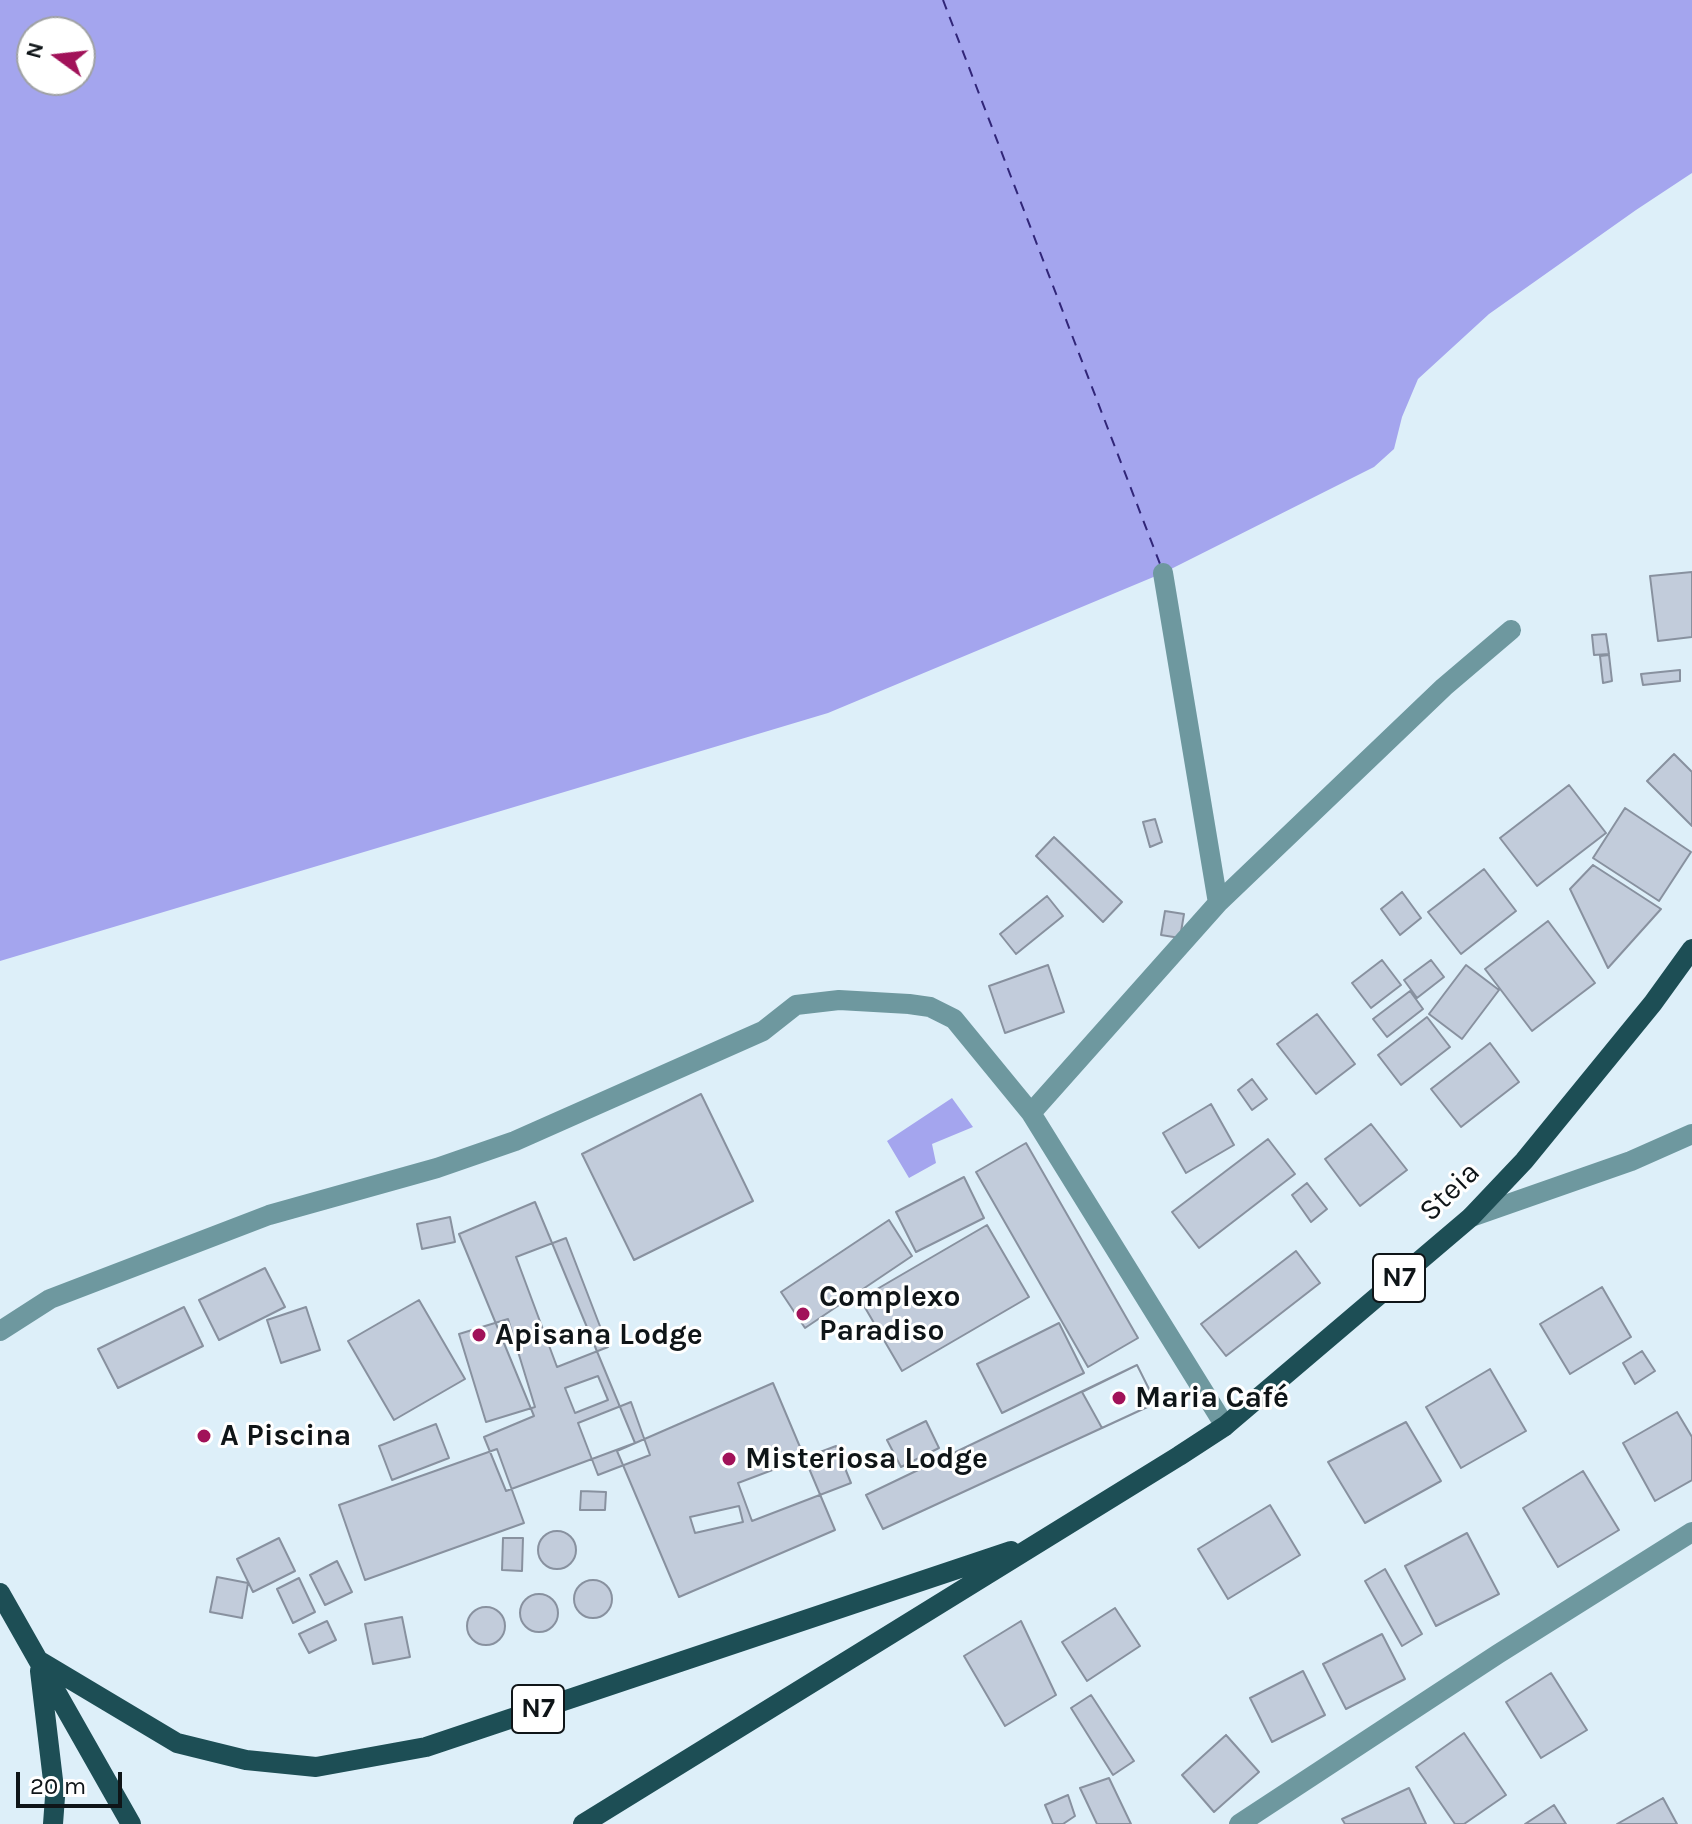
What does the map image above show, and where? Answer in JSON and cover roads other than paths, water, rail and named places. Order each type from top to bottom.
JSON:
[{"type":"main road","name":"Steia","points":[[1044,1540],[1225,1426],[1471,1217],[1524,1161],[1643,1016],[1692,949]]},
{"type":"main road","name":"N7","points":[[38,1660],[177,1743],[246,1760],[316,1767],[426,1747],[1044,1540]]},
{"type":"main road","name":"N7","points":[[583,1824],[1044,1540]]},
{"type":"main road","name":"N7","points":[[0,1593],[131,1824]]},
{"type":"main road","points":[[38,1660],[55,1797],[53,1824]]},
{"type":"street","points":[[1163,573],[1218,903]]},
{"type":"street","points":[[1031,1113],[1218,903],[1444,687],[1511,630]]},
{"type":"street","points":[[0,1331],[50,1299],[269,1215],[437,1168],[515,1141],[763,1031],[796,1005],[839,1000],[930,1007],[954,1019],[1031,1113],[1225,1426]]},
{"type":"street","points":[[1471,1217],[1631,1161],[1692,1134]]},
{"type":"street","points":[[1239,1824],[1498,1654],[1692,1532]]},
{"type":"water","points":[[0,0],[1692,0],[1692,173],[1489,314],[1418,379],[1402,417],[1394,449],[1374,467],[1163,573],[828,713],[0,961]]},
{"type":"water","points":[[952,1098],[973,1127],[932,1144],[936,1163],[909,1178],[887,1141]]},
{"type":"place","name":"Complexo Paradiso","points":[[803,1314]]},
{"type":"place","name":"Apisana Lodge","points":[[479,1335]]},
{"type":"place","name":"Maria Café","points":[[1119,1398]]},
{"type":"place","name":"A Piscina","points":[[204,1436]]},
{"type":"place","name":"Misteriosa Lodge","points":[[729,1459]]}]
